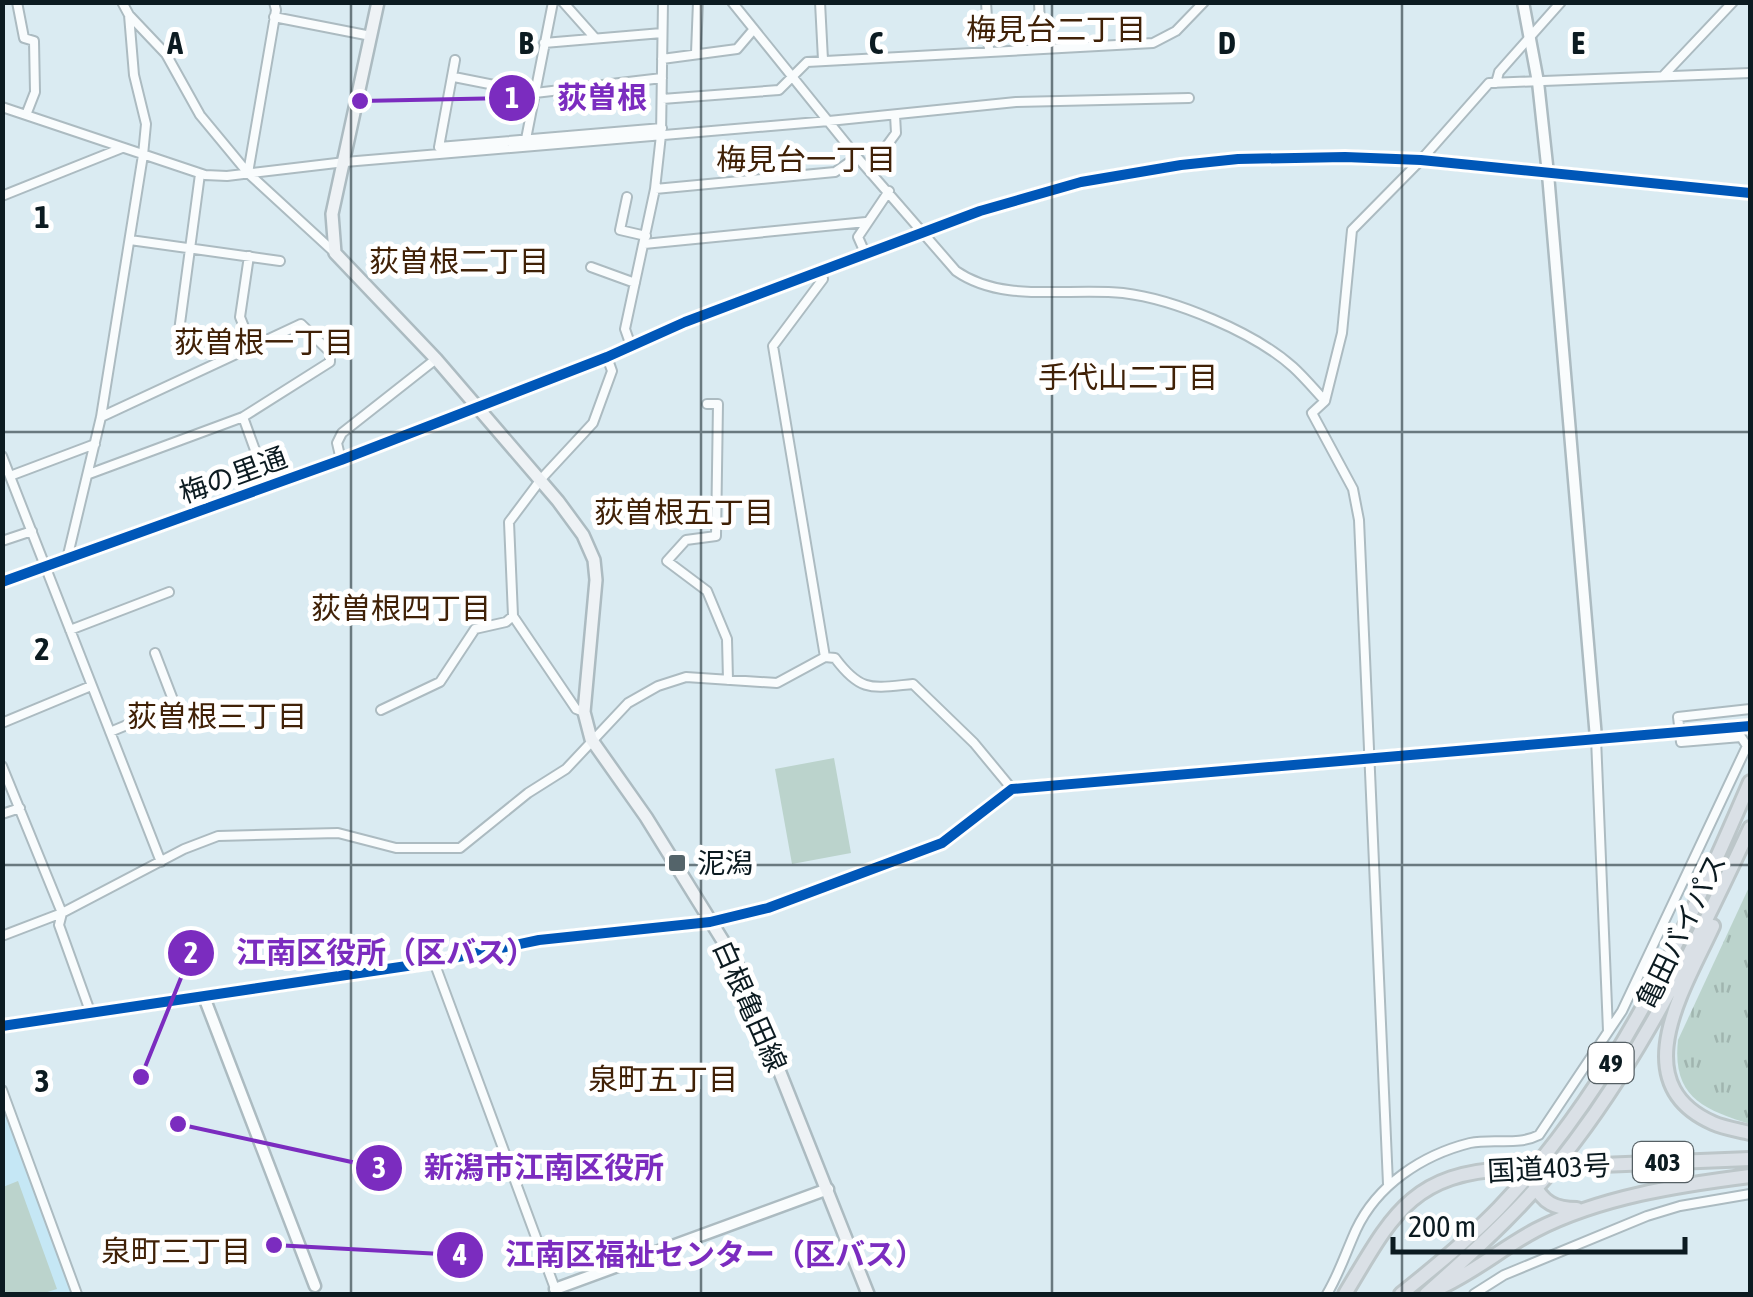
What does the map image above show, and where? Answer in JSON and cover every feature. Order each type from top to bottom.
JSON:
[{"type":"highway","name":"亀田バイパス","points":[[1401,1294],[1453,1252],[1532,1170],[1606,1072],[1654,992],[1750,782]]},
{"type":"highway","name":"亀田バイパス","points":[[1428,1294],[1536,1189],[1574,1142],[1656,1018],[1750,829]]},
{"type":"highway","points":[[1750,829],[1666,1039],[1666,1069],[1674,1094],[1714,1124],[1750,1134]]},
{"type":"highway","name":"国道403号","points":[[1345,1294],[1380,1234],[1404,1204],[1432,1185],[1458,1174],[1750,1158]]},
{"type":"highway","name":"国道403号","points":[[1532,1170],[1536,1189],[1550,1205],[1590,1209]]},
{"type":"highway","name":"国道403号","points":[[1428,1294],[1538,1230],[1590,1209],[1662,1190],[1750,1176]]},
{"type":"main road","points":[[335,253],[332,214],[378,2]]},
{"type":"main road","name":"白根亀田線","points":[[335,253],[436,359],[524,459],[583,534],[594,560],[596,580],[584,712],[592,739],[646,817],[736,962],[868,1294]]},
{"type":"street","points":[[17,2],[24,38],[34,41],[34,92],[26,115]]},
{"type":"street","points":[[122,2],[129,15],[166,54],[200,115],[248,173],[335,253]]},
{"type":"street","points":[[248,173],[274,2]]},
{"type":"street","points":[[526,139],[553,2]]},
{"type":"street","points":[[563,2],[594,38]]},
{"type":"street","points":[[631,346],[626,328],[655,189],[661,132],[662,2]]},
{"type":"street","points":[[696,53],[698,2]]},
{"type":"street","points":[[732,2],[956,271],[984,285],[1026,291],[1121,293],[1206,317],[1290,364],[1325,400]]},
{"type":"street","points":[[820,2],[822,60]]},
{"type":"street","points":[[986,2],[989,50]]},
{"type":"street","points":[[1039,2],[1041,49]]},
{"type":"street","points":[[662,98],[779,90],[807,62],[822,60],[1153,42],[1176,31],[1204,2]]},
{"type":"street","points":[[1523,2],[1538,82],[1548,174],[1596,738],[1608,1032]]},
{"type":"street","points":[[1496,83],[1498,72],[1561,2]]},
{"type":"street","points":[[1664,75],[1733,2]]},
{"type":"street","points":[[66,558],[96,444],[143,155],[146,124],[134,75],[129,15]]},
{"type":"street","points":[[274,17],[371,36]]},
{"type":"street","points":[[662,59],[738,49],[754,29]]},
{"type":"street","points":[[544,43],[662,33]]},
{"type":"street","points":[[455,60],[439,147],[829,122],[1016,102],[1189,98]]},
{"type":"street","points":[[1388,1184],[1359,520],[1353,489],[1312,413],[1325,400],[1342,333],[1352,230],[1421,160],[1486,84],[1750,73]]},
{"type":"street","points":[[454,77],[535,93],[662,78]]},
{"type":"street","points":[[2,107],[200,174],[227,176],[661,132]]},
{"type":"street","points":[[869,170],[896,133],[895,115]]},
{"type":"street","points":[[2,196],[122,148]]},
{"type":"street","points":[[655,189],[836,172],[857,156]]},
{"type":"street","name":"梅の里通","points":[[2,582],[341,460],[685,322],[980,211],[1081,182],[1181,165],[1285,157],[1421,160],[1750,192]]},
{"type":"street","points":[[177,346],[200,174]]},
{"type":"street","points":[[866,255],[858,238],[889,191]]},
{"type":"street","points":[[627,197],[620,230],[645,240],[866,222]]},
{"type":"street","points":[[130,240],[280,262]]},
{"type":"street","points":[[249,256],[240,317],[252,347]]},
{"type":"street","points":[[591,268],[634,283]]},
{"type":"street","points":[[821,271],[823,280],[773,346],[825,657]]},
{"type":"street","points":[[89,474],[243,417],[330,362],[330,352],[302,324],[101,417]]},
{"type":"street","points":[[584,712],[576,710],[513,616],[509,522],[592,423],[610,380],[608,356]]},
{"type":"street","points":[[341,460],[337,443],[342,433],[436,359]]},
{"type":"street","points":[[707,404],[718,404],[716,536],[686,540],[667,561],[708,591],[728,639],[728,680]]},
{"type":"street","points":[[243,417],[268,486]]},
{"type":"street","points":[[10,476],[96,444]]},
{"type":"street","points":[[2,456],[160,862]]},
{"type":"street","points":[[2,541],[32,531]]},
{"type":"street","points":[[70,630],[169,592]]},
{"type":"street","points":[[381,710],[440,682],[475,629],[506,622],[513,616]]},
{"type":"street","points":[[110,732],[175,704],[156,653]]},
{"type":"street","points":[[2,936],[62,913],[218,836],[338,833],[396,848],[460,848],[528,793],[566,769],[628,703],[658,686],[686,677],[776,683],[825,657],[835,658],[852,680],[871,688],[913,684],[974,743],[1012,789]]},
{"type":"street","points":[[2,723],[91,686]]},
{"type":"street","points":[[1327,1294],[1363,1217],[1388,1184],[1446,1151],[1472,1143],[1529,1140],[1539,1135],[1622,1010],[1747,746],[1741,737],[1681,742],[1678,717],[1750,708]]},
{"type":"street","points":[[2,1026],[434,962],[538,940],[710,922],[768,908],[942,842],[1012,789],[1750,726]]},
{"type":"street","points":[[2,766],[62,913],[59,925],[91,1014]]},
{"type":"street","points":[[2,814],[20,808]]},
{"type":"street","points":[[434,962],[556,1292]]},
{"type":"street","points":[[204,997],[315,1286]]},
{"type":"street","points":[[2,1090],[77,1294]]},
{"type":"street","points":[[541,1294],[556,1292],[828,1189]]},
{"type":"street","points":[[1474,1294],[1504,1275],[1647,1216],[1750,1194]]},
{"type":"shaded area","points":[[3,1101],[75,1294],[3,1294]]},
{"type":"green space","points":[[834,758],[851,853],[792,864],[775,769]]},
{"type":"green space","points":[[1750,885],[1750,1124],[1705,1106],[1694,1097],[1685,1087],[1677,1059],[1678,1040]]},
{"type":"green space","points":[[18,1181],[57,1289],[41,1294],[3,1294],[3,1187]]},
{"type":"cycle path","points":[[2,582],[341,460],[607,357],[685,322],[980,211],[1081,182],[1238,159],[1345,157],[1421,160],[1750,193]]},
{"type":"cycle path","points":[[2,1026],[434,962],[539,940],[710,922],[768,908],[942,843],[1012,789],[1750,726]]},
{"type":"place","name":"荻曽根","points":[[360,101]]},
{"type":"place","name":"泥潟","points":[[677,863]]},
{"type":"place","name":"江南区役所（区バス）","points":[[141,1077]]},
{"type":"place","name":"新潟市江南区役所","points":[[178,1124]]},
{"type":"place","name":"江南区福祉センター（区バス）","points":[[274,1245]]},
{"type":"district","name":"梅見台二丁目","points":[[1056,29]]},
{"type":"district","name":"梅見台一丁目","points":[[806,159]]},
{"type":"district","name":"荻曽根二丁目","points":[[459,261]]},
{"type":"district","name":"荻曽根一丁目","points":[[264,342]]},
{"type":"district","name":"手代山二丁目","points":[[1128,377]]},
{"type":"district","name":"荻曽根五丁目","points":[[684,512]]},
{"type":"district","name":"荻曽根四丁目","points":[[401,608]]},
{"type":"district","name":"荻曽根三丁目","points":[[217,716]]},
{"type":"district","name":"泉町五丁目","points":[[663,1079]]},
{"type":"district","name":"泉町三丁目","points":[[176,1251]]}]
